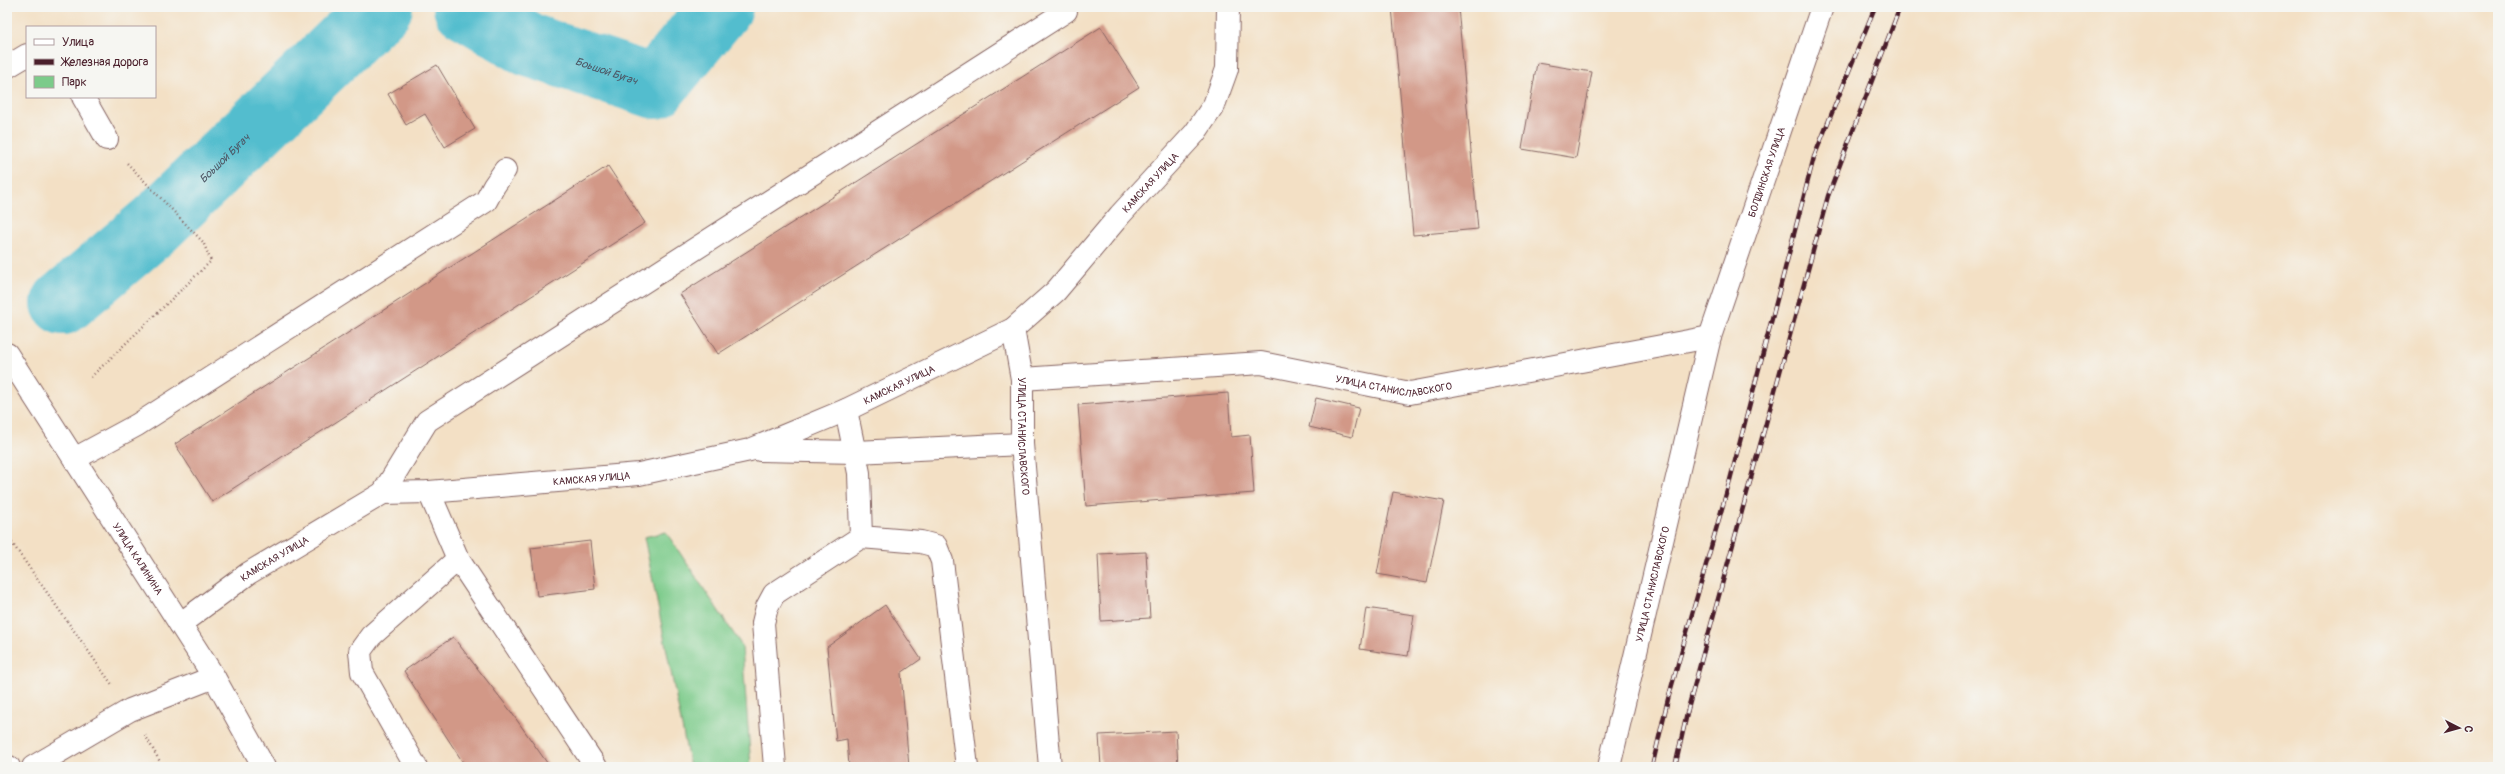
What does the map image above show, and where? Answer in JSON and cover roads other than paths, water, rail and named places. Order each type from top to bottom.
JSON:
[{"type":"street","name":"КАМСКАЯ УЛИЦА","points":[[180,624],[248,573],[383,493],[429,492],[639,474],[750,450],[846,410],[1013,329],[1056,291],[1120,215],[1195,133],[1214,105],[1227,69],[1228,7]]},
{"type":"street","name":"БОЛДИНСКАЯ УЛИЦА","points":[[1710,337],[1822,7]]},
{"type":"street","points":[[383,493],[428,421],[1066,12]]},
{"type":"street","points":[[7,67],[26,56]]},
{"type":"street","points":[[84,98],[107,139]]},
{"type":"street","points":[[76,458],[137,425],[486,201],[505,170]]},
{"type":"street","points":[[1013,329],[1022,380]]},
{"type":"street","name":"УЛИЦА СТАНИСЛАВСКОГО","points":[[1050,767],[1022,444],[1022,380],[1261,363],[1410,394],[1710,337],[1609,767]]},
{"type":"street","name":"УЛИЦА КАЛИНИНА","points":[[7,354],[76,458],[214,676],[264,767]]},
{"type":"street","points":[[846,410],[856,452],[859,473],[861,537]]},
{"type":"street","points":[[750,450],[856,452],[1022,444]]},
{"type":"street","points":[[429,492],[458,559],[596,767]]},
{"type":"street","points":[[775,767],[763,623],[767,607],[774,594],[861,537],[921,542],[936,546],[942,561],[967,767]]},
{"type":"street","points":[[416,767],[362,672],[360,651],[371,636],[458,559]]},
{"type":"street","points":[[33,767],[130,710],[214,676]]},
{"type":"waterway","name":"Боьшой Бугач","points":[[63,303],[156,224],[381,7]]},
{"type":"waterway","name":"Боьшой Бугач","points":[[465,7],[529,45],[655,87],[721,7]]},
{"type":"railway","points":[[1652,767],[1668,699],[1730,480],[1814,157],[1875,7]]},
{"type":"railway","points":[[1675,767],[1688,709],[1828,196],[1900,7]]}]
